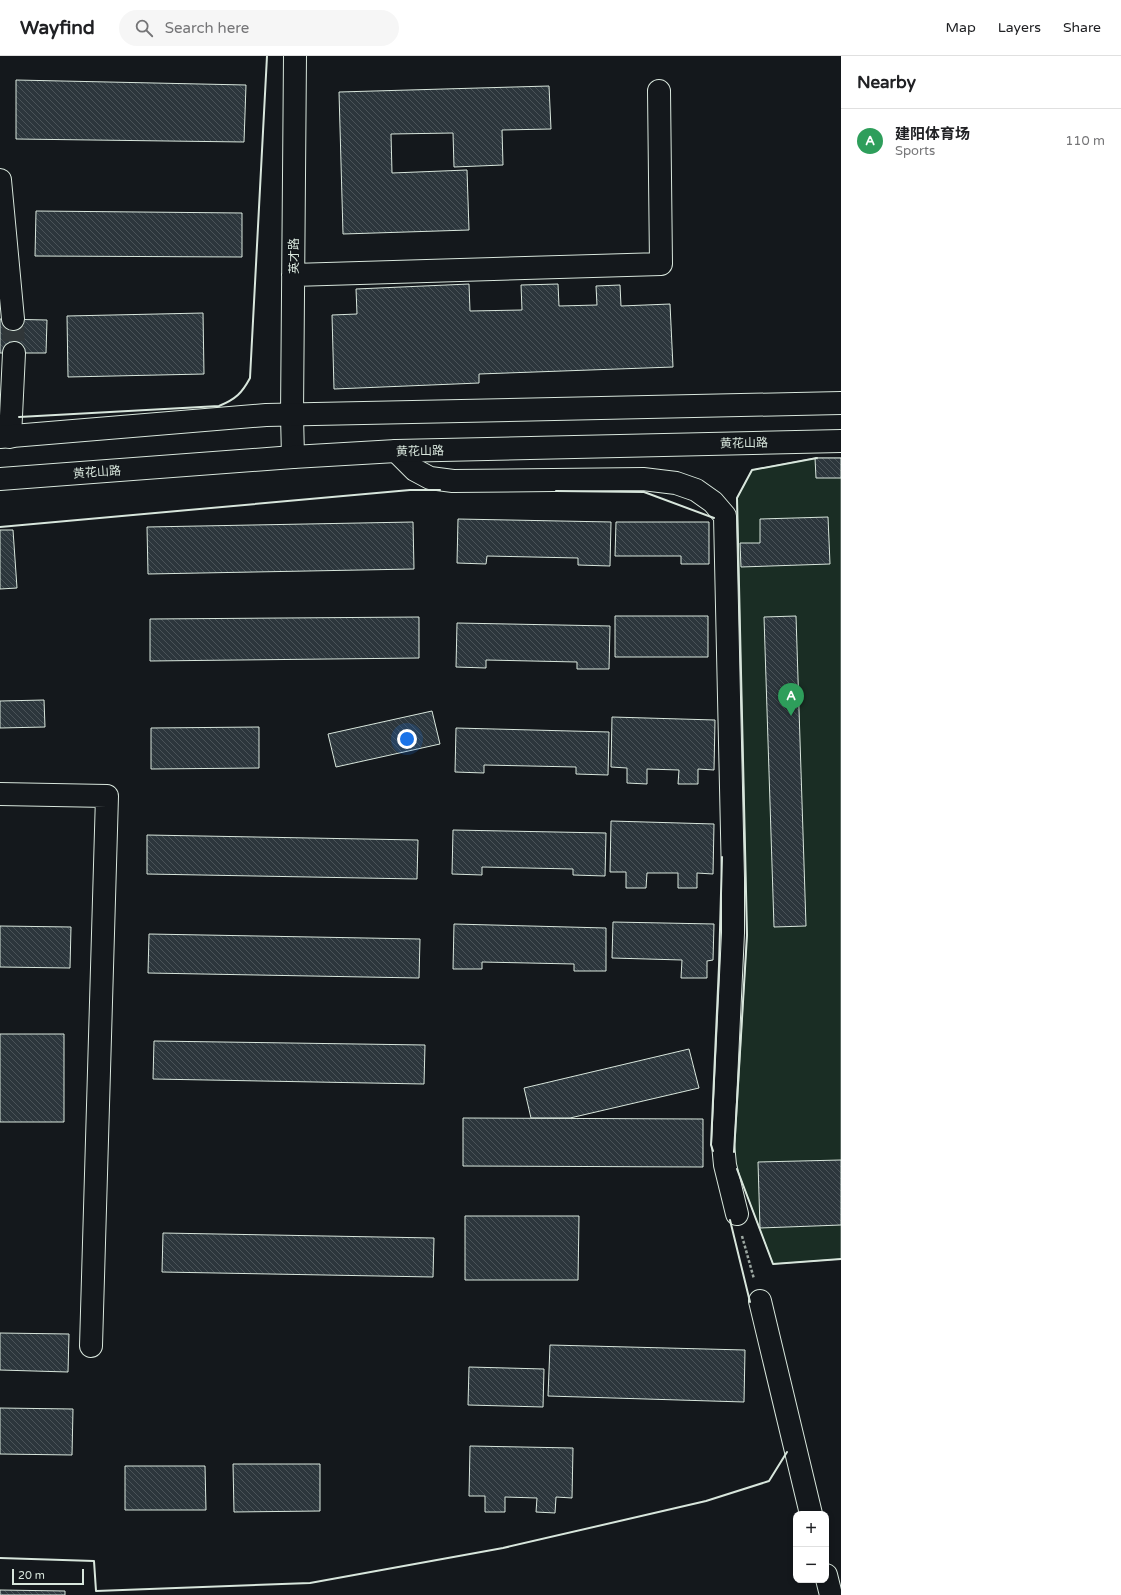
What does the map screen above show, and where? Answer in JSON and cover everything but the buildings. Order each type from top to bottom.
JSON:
[{"type":"street","name":"英才路","points":[[294,457],[292,415],[295,56]]},
{"type":"street","points":[[294,275],[661,264],[659,91]]},
{"type":"street","points":[[0,180],[13,319]]},
{"type":"street","points":[[14,353],[5,437],[266,415],[841,403]]},
{"type":"street","name":"黄花山路","points":[[0,479],[294,457],[396,451],[841,441]]},
{"type":"street","points":[[396,451],[415,470],[430,478],[453,482],[643,479],[676,482],[696,490],[713,502],[725,516],[733,925],[723,1144],[725,1165],[737,1214]]},
{"type":"street","points":[[0,794],[107,796],[91,1346]]},
{"type":"street","points":[[760,1301],[810,1511]]},
{"type":"street","points":[[828,1583],[831,1595]]},
{"type":"path","points":[[737,1214],[760,1301]]},
{"type":"green space","points":[[815,458],[841,458],[841,1259],[773,1264],[734,1161],[747,935],[737,498],[752,470]]},
{"type":"tunnel","points":[[13,319],[14,353]]},
{"type":"wall","points":[[19,417],[219,406],[230,401],[244,388],[250,378],[267,56]]},
{"type":"wall","points":[[734,1152],[747,935],[737,498],[752,470],[817,458]]},
{"type":"wall","points":[[0,527],[410,490],[440,490]]},
{"type":"wall","points":[[556,491],[644,492],[714,518]]},
{"type":"wall","points":[[713,1151],[711,1145],[722,857]]},
{"type":"wall","points":[[737,1169],[773,1264],[841,1259]]},
{"type":"wall","points":[[730,1220],[750,1302]]},
{"type":"wall","points":[[0,1558],[94,1561],[96,1591],[310,1583],[503,1548],[706,1501],[769,1481],[787,1452]]},
{"type":"place","name":"建阳体育场","points":[[791,716]]}]
